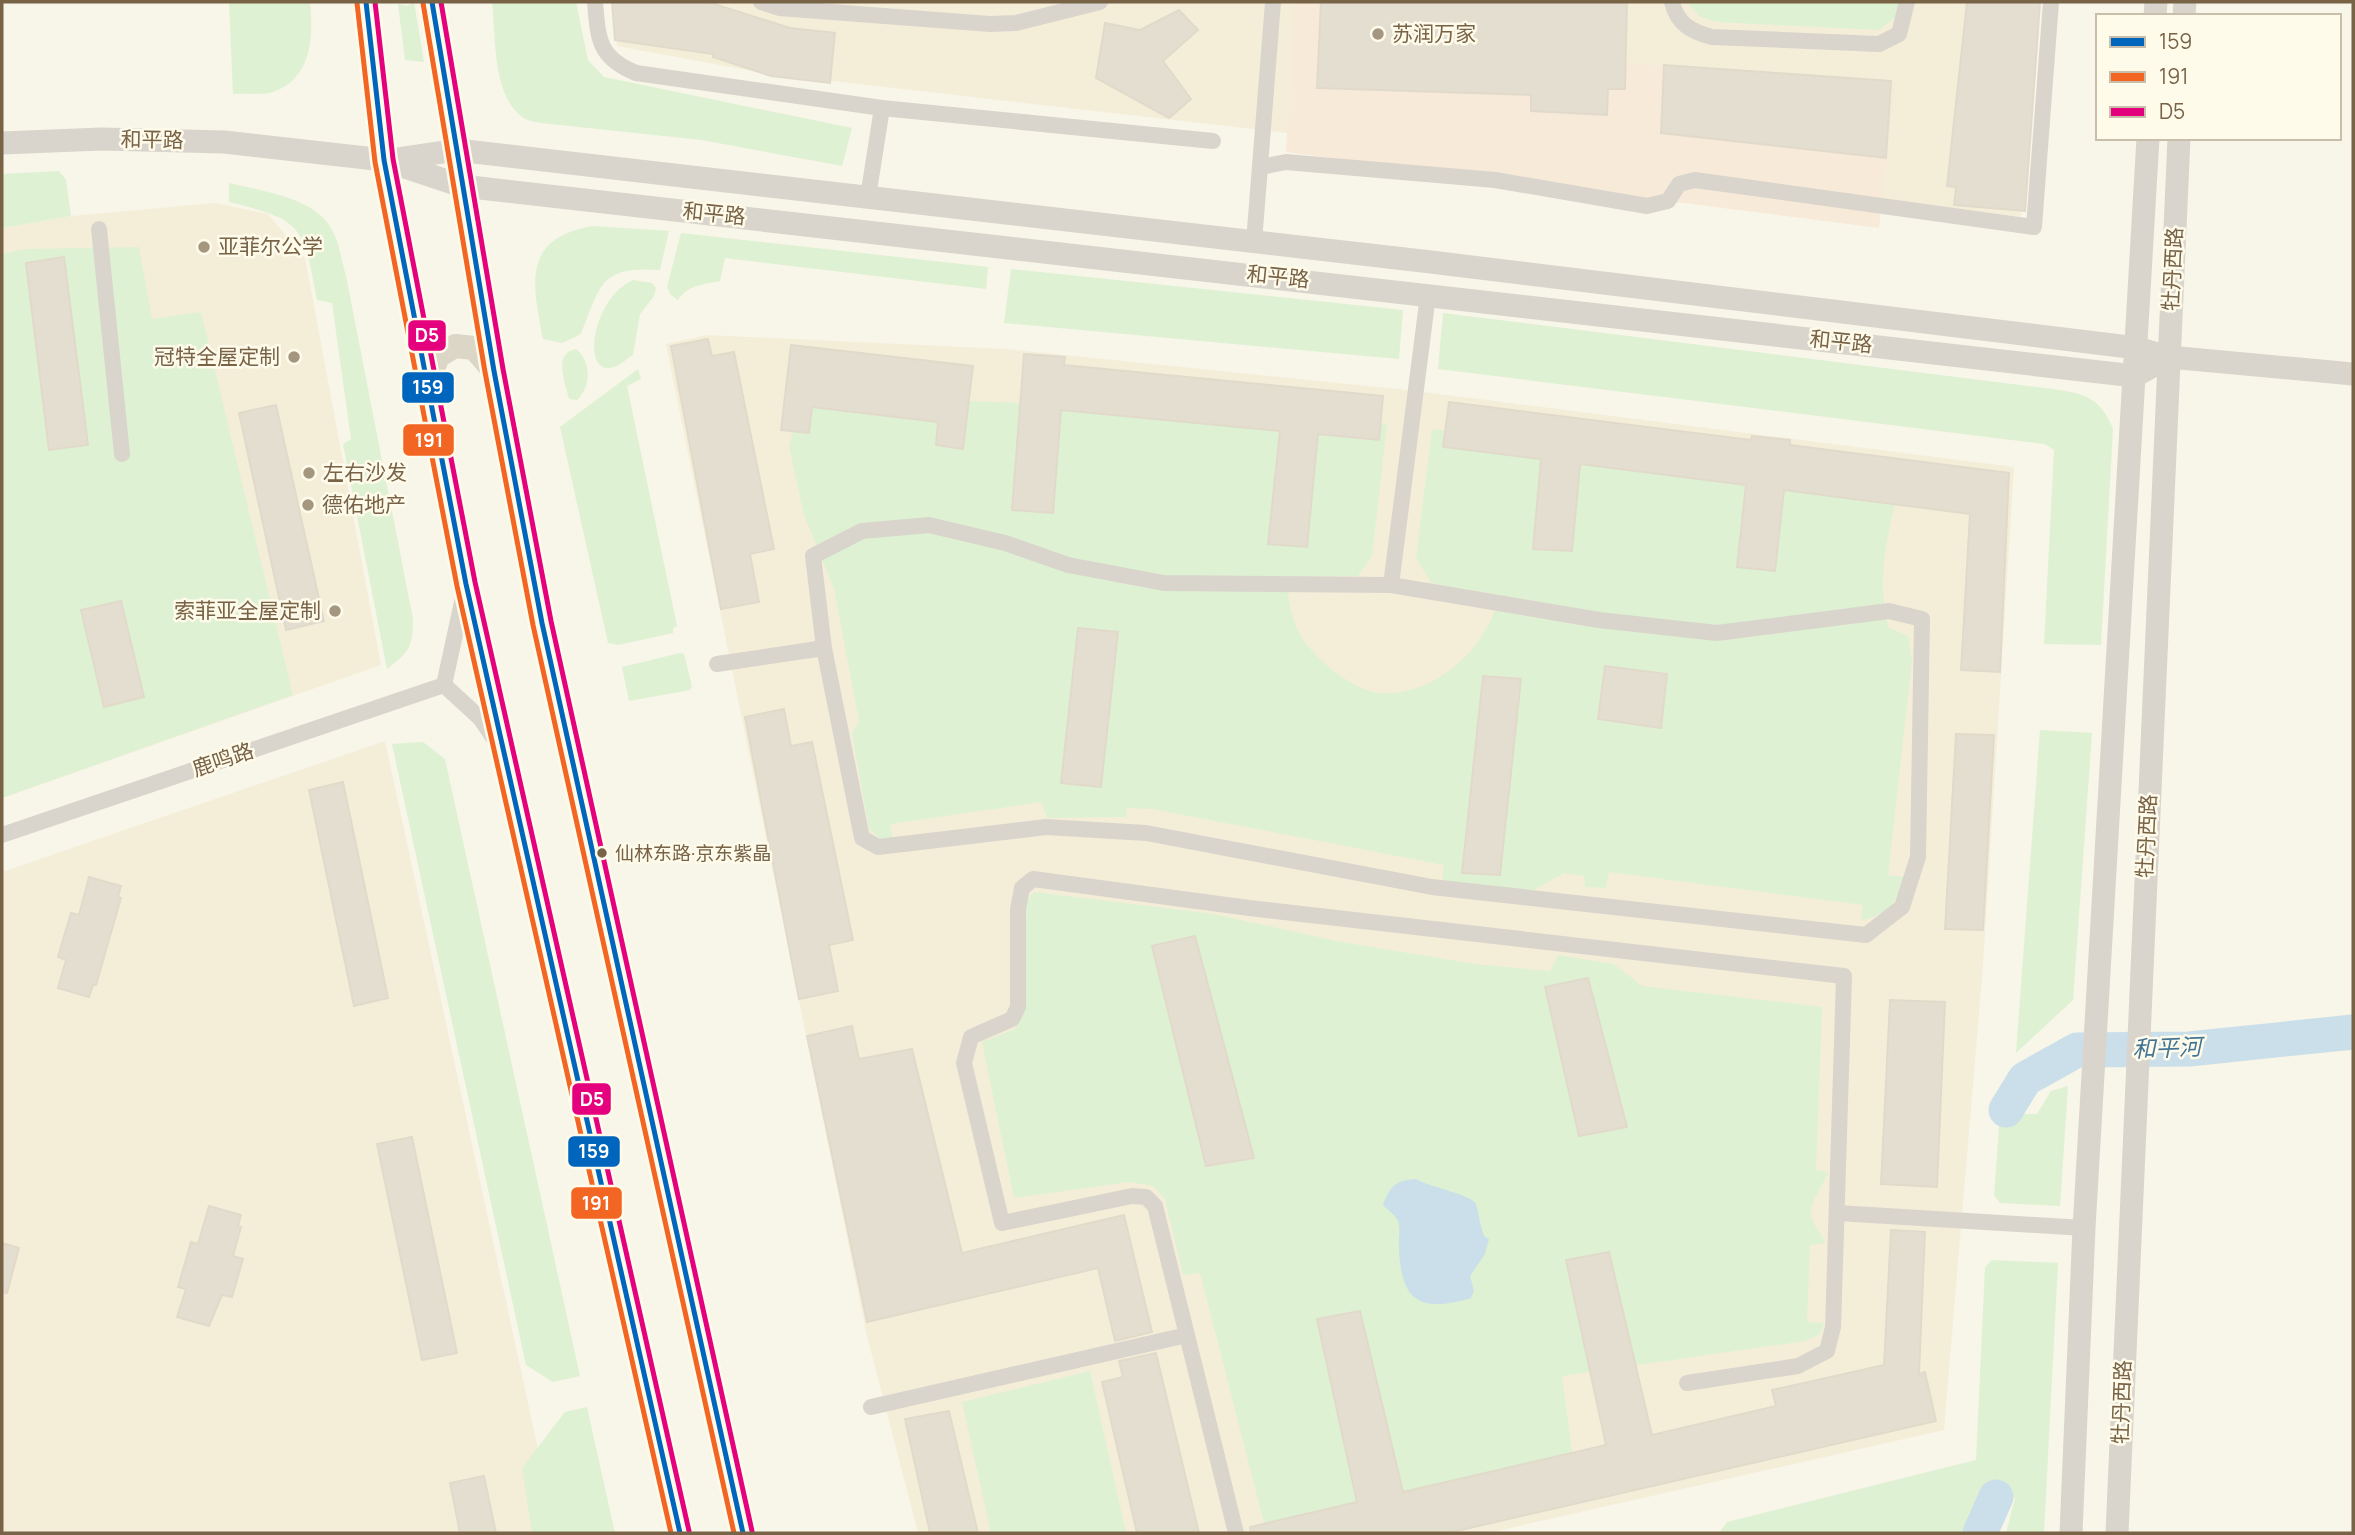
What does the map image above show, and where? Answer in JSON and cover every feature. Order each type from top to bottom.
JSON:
[{"type":"main road","points":[[366,2],[384,160],[466,584],[680,1533]]},
{"type":"main road","points":[[432,2],[494,371],[545,636],[743,1533]]},
{"type":"main road","points":[[428,382],[438,356],[456,346],[474,348],[494,371]]},
{"type":"street","points":[[595,2],[597,35],[613,64],[636,73],[882,108],[1213,141]]},
{"type":"street","points":[[761,2],[779,8],[989,24],[1016,23],[1100,2]]},
{"type":"street","points":[[1254,242],[1273,2]]},
{"type":"street","points":[[1672,2],[1681,23],[1695,33],[1712,37],[1879,44],[1899,34],[1907,2]]},
{"type":"street","points":[[1261,167],[1286,162],[1495,180],[1647,206],[1668,201],[1679,184],[1695,180],[2034,227],[2051,2]]},
{"type":"street","points":[[868,197],[882,108]]},
{"type":"street","name":"和平路","points":[[2,143],[102,139],[223,142],[384,160],[462,186],[2135,376]]},
{"type":"street","name":"牡丹西路","points":[[2084,1228],[2148,140]]},
{"type":"street","name":"牡丹西路","points":[[2117,1533],[2179,140]]},
{"type":"street","name":"和平路","points":[[384,160],[457,150],[2137,348],[2169,357],[2353,374]]},
{"type":"street","points":[[99,229],[122,454]]},
{"type":"street","points":[[1391,585],[1428,295]]},
{"type":"street","points":[[2135,376],[2169,357]]},
{"type":"street","points":[[929,525],[1005,544],[1068,565],[1164,583],[1391,585],[1599,620],[1717,633],[1889,611],[1922,619],[1918,857],[1902,907],[1866,934],[1432,887],[1146,833],[1046,828],[878,847],[862,838],[824,648],[813,556],[862,531],[929,525]]},
{"type":"street","points":[[466,584],[444,685],[480,718],[504,754]]},
{"type":"street","points":[[717,664],[824,648]]},
{"type":"street","name":"鹿鸣路","points":[[2,835],[444,685]]},
{"type":"street","points":[[1236,1533],[1155,1206],[1146,1197],[1132,1196],[1002,1223],[964,1063],[971,1037],[1013,1019],[1018,1007],[1018,909],[1022,888],[1033,879],[1249,908],[1844,976],[1833,1327],[1827,1351],[1798,1366],[1686,1383]]},
{"type":"street","points":[[1838,1213],[2084,1228],[2071,1533]]},
{"type":"street","points":[[871,1407],[1187,1335]]},
{"type":"shaded area","points":[[615,2],[2039,2],[2021,217],[763,73],[617,46]]},
{"type":"shaded area","points":[[1294,2],[1599,2],[1597,61],[1896,82],[1879,228],[1286,152]]},
{"type":"shaded area","points":[[215,203],[268,214],[305,258],[381,665],[2,798],[2,228],[71,216]]},
{"type":"shaded area","points":[[707,335],[1006,349],[1407,390],[2014,467],[1983,965],[1944,1430],[1488,1533],[918,1533],[867,1336],[666,344]]},
{"type":"shaded area","points":[[385,741],[556,1533],[2,1533],[2,872]]},
{"type":"green space","points":[[229,2],[310,2],[308,52],[304,64],[290,83],[268,93],[233,94]]},
{"type":"green space","points":[[414,2],[424,62],[405,60],[398,4],[407,6]]},
{"type":"green space","points":[[492,2],[576,2],[588,60],[604,77],[852,128],[842,166],[702,140],[525,119],[512,106],[500,79]]},
{"type":"green space","points":[[1687,2],[1902,2],[1899,15],[1879,30],[1716,22],[1699,16]]},
{"type":"green space","points":[[59,171],[66,180],[71,216],[2,228],[2,174]]},
{"type":"green space","points":[[229,183],[274,193],[303,204],[327,222],[338,244],[413,619],[411,643],[387,669],[343,444],[351,439],[332,303],[317,300],[308,256],[296,230],[272,214],[229,202]]},
{"type":"green space","points":[[593,226],[669,231],[660,270],[625,271],[614,275],[599,291],[581,334],[562,343],[543,339],[535,282],[537,266],[543,252],[554,241],[570,232]]},
{"type":"green space","points":[[681,233],[988,267],[986,289],[725,258],[720,281],[691,288],[678,300],[670,294],[667,287]]},
{"type":"green space","points":[[139,247],[152,319],[201,312],[293,695],[2,798],[2,254],[25,249]]},
{"type":"green space","points":[[1011,269],[1403,310],[1399,359],[1004,323]]},
{"type":"green space","points":[[633,280],[652,283],[656,288],[654,296],[640,314],[633,355],[617,366],[603,367],[597,361],[594,349],[600,318],[619,289]]},
{"type":"green space","points":[[1443,313],[2053,389],[2083,395],[2103,410],[2113,429],[2101,645],[2044,644],[2054,450],[2045,444],[1438,369]]},
{"type":"green space","points":[[576,349],[585,361],[588,375],[582,395],[577,400],[569,399],[562,370],[564,356]]},
{"type":"green space","points":[[638,369],[641,379],[627,386],[677,626],[673,628],[673,633],[618,645],[608,643],[560,427]]},
{"type":"green space","points":[[801,395],[1050,404],[1387,424],[1372,556],[1358,576],[1288,577],[1292,613],[1306,643],[1323,662],[1346,680],[1380,693],[1420,687],[1456,665],[1484,633],[1499,595],[1432,584],[1416,558],[1432,429],[1898,492],[1884,559],[1883,592],[1888,627],[1908,636],[1912,660],[1888,875],[1904,877],[1899,894],[1885,911],[1861,920],[1863,905],[1609,872],[1606,888],[1585,887],[1584,876],[1564,873],[1529,893],[1442,880],[1444,865],[1153,809],[1127,808],[1126,817],[1047,818],[1042,802],[890,824],[893,838],[879,838],[869,829],[852,734],[859,721],[834,589],[804,515],[789,447]]},
{"type":"green space","points":[[684,654],[692,686],[690,690],[629,701],[622,667]]},
{"type":"green space","points":[[2040,730],[2092,733],[2073,1000],[2016,1053]]},
{"type":"green space","points":[[423,742],[445,759],[580,1376],[553,1382],[526,1365],[392,744]]},
{"type":"green space","points":[[1034,892],[1214,914],[1341,942],[1475,964],[1550,971],[1558,955],[1614,964],[1642,986],[1822,1007],[1816,1170],[1828,1172],[1811,1213],[1825,1243],[1810,1245],[1807,1322],[1824,1323],[1819,1335],[1805,1341],[1562,1376],[1573,1459],[1265,1527],[1200,1273],[1183,1275],[1165,1199],[1153,1186],[1130,1182],[1014,1198],[982,1042],[1015,1029],[1022,1011],[1027,900]]},
{"type":"green space","points":[[2068,1086],[2060,1206],[2000,1203],[1994,1195],[2000,1114],[2037,1114],[2051,1091]]},
{"type":"green space","points":[[1992,1260],[2058,1263],[2044,1533],[2006,1533],[2015,1498],[1982,1495],[1976,1515],[1961,1533],[1719,1533],[1727,1522],[1976,1460],[1985,1267]]},
{"type":"green space","points":[[1090,1371],[1126,1533],[991,1533],[962,1402]]},
{"type":"green space","points":[[587,1407],[615,1533],[532,1533],[522,1468],[565,1412]]},
{"type":"water","points":[[1416,1179],[1467,1197],[1476,1204],[1484,1236],[1489,1239],[1485,1254],[1470,1276],[1474,1291],[1471,1298],[1439,1304],[1426,1303],[1409,1292],[1401,1266],[1399,1224],[1383,1205],[1395,1185]]},
{"type":"building","points":[[612,2],[708,2],[790,28],[835,33],[830,83],[771,76],[713,57],[713,54],[615,40]]},
{"type":"building","points":[[1321,2],[1627,2],[1625,89],[1608,89],[1607,115],[1531,111],[1531,95],[1317,88]]},
{"type":"building","points":[[1967,2],[2040,2],[2025,211],[1954,205],[1956,187],[1947,186]]},
{"type":"building","points":[[1179,10],[1198,30],[1163,61],[1191,99],[1169,118],[1096,78],[1105,23],[1140,30]]},
{"type":"building","points":[[1664,65],[1891,81],[1886,158],[1661,133]]},
{"type":"building","points":[[64,257],[88,445],[49,450],[26,263]]},
{"type":"building","points":[[708,339],[712,356],[734,352],[774,549],[750,554],[759,602],[721,609],[671,346]]},
{"type":"building","points":[[791,345],[973,366],[963,449],[936,445],[938,422],[812,407],[809,433],[781,430]]},
{"type":"building","points":[[1024,354],[1065,357],[1064,365],[1383,396],[1379,440],[1318,434],[1307,547],[1268,544],[1280,431],[1061,410],[1053,513],[1012,510]]},
{"type":"building","points":[[1449,402],[1751,440],[1752,436],[1790,440],[1790,445],[2009,473],[2000,672],[1961,670],[1970,514],[1784,490],[1775,571],[1737,567],[1746,485],[1580,464],[1572,551],[1533,549],[1541,459],[1443,447]]},
{"type":"building","points":[[276,405],[324,621],[286,630],[239,413]]},
{"type":"building","points":[[121,601],[144,697],[104,707],[81,610]]},
{"type":"building","points":[[1078,628],[1118,632],[1101,787],[1061,783]]},
{"type":"building","points":[[1605,666],[1667,674],[1661,728],[1598,719]]},
{"type":"building","points":[[1483,676],[1521,679],[1500,875],[1462,873]]},
{"type":"building","points":[[784,709],[791,746],[812,742],[853,940],[829,945],[838,991],[799,999],[745,717]]},
{"type":"building","points":[[1956,734],[1994,735],[1983,930],[1945,929]]},
{"type":"building","points":[[343,782],[388,998],[354,1006],[309,790]]},
{"type":"building","points":[[89,877],[121,886],[118,897],[121,898],[96,985],[93,985],[89,997],[58,988],[66,960],[58,957],[71,913],[79,915]]},
{"type":"building","points":[[1195,936],[1254,1158],[1206,1166],[1152,946]]},
{"type":"building","points":[[1588,978],[1627,1127],[1579,1136],[1545,987]]},
{"type":"building","points":[[1890,1000],[1945,1002],[1937,1187],[1881,1184]]},
{"type":"building","points":[[852,1026],[859,1059],[912,1049],[962,1253],[1124,1215],[1152,1332],[1115,1341],[1098,1268],[867,1322],[807,1036]]},
{"type":"building","points":[[412,1137],[457,1353],[422,1360],[377,1144]]},
{"type":"building","points":[[209,1206],[241,1215],[238,1226],[241,1227],[233,1256],[243,1259],[232,1297],[222,1295],[209,1326],[177,1317],[186,1289],[178,1287],[191,1242],[198,1244]]},
{"type":"building","points":[[1891,1230],[1925,1232],[1919,1374],[1925,1372],[1936,1421],[1448,1533],[1251,1533],[1250,1527],[1357,1502],[1317,1319],[1360,1311],[1403,1492],[1606,1445],[1566,1260],[1609,1252],[1652,1435],[1776,1406],[1772,1390],[1884,1365]]},
{"type":"building","points":[[2,1243],[19,1248],[7,1293],[2,1292]]},
{"type":"building","points":[[1156,1353],[1199,1533],[1137,1533],[1102,1382],[1123,1377],[1119,1361]]},
{"type":"building","points":[[949,1411],[978,1533],[930,1533],[905,1419]]},
{"type":"building","points":[[484,1476],[496,1533],[460,1533],[450,1483]]},
{"type":"waterway","name":"和平河","points":[[2006,1110],[2025,1079],[2077,1050],[2189,1049],[2353,1032]]},
{"type":"waterway","name":"和平河","points":[[1980,1533],[1996,1497]]},
{"type":"transit line","name":"159","points":[[366,2],[384,160],[466,584],[680,1533]]},
{"type":"transit line","name":"D5","points":[[375,2],[393,159],[475,582],[689,1531]]},
{"type":"transit line","name":"159","points":[[432,2],[494,371],[542,623],[743,1533]]},
{"type":"transit line","name":"D5","points":[[441,2],[503,369],[551,621],[752,1531]]},
{"type":"transit line","name":"191","points":[[357,3],[375,162],[457,586],[671,1533]]},
{"type":"transit line","name":"191","points":[[423,3],[485,372],[533,625],[734,1533]]},
{"type":"place","name":"苏润万家","points":[[1378,34]]},
{"type":"place","name":"亚菲尔公学","points":[[204,247]]},
{"type":"place","name":"冠特全屋定制","points":[[294,357]]},
{"type":"place","name":"左右沙发","points":[[309,473]]},
{"type":"place","name":"德佑地产","points":[[308,505]]},
{"type":"place","name":"索菲亚全屋定制","points":[[335,611]]},
{"type":"place","name":"仙林东路·京东紫晶","points":[[602,853]]}]
